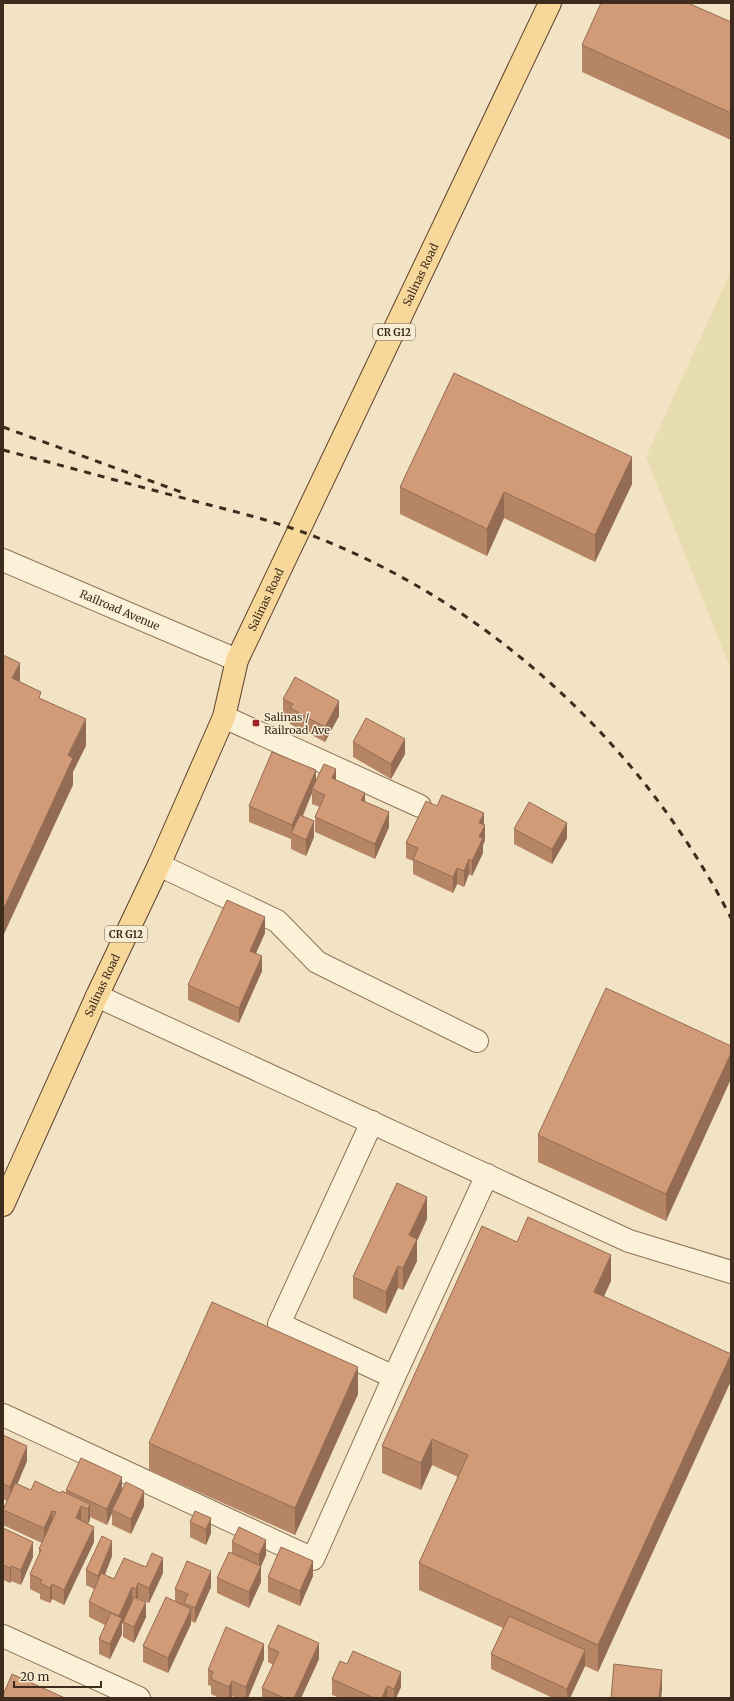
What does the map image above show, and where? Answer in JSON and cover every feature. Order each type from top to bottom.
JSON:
[{"type":"main road","name":"Salinas Road","points":[[3,1205],[97,996],[159,864],[224,717],[238,660],[546,4]]},
{"type":"street","name":"Railroad Avenue","points":[[3,560],[238,660]]},
{"type":"street","points":[[224,717],[420,806]]},
{"type":"street","points":[[159,864],[277,921],[317,962],[477,1041]]},
{"type":"street","points":[[97,996],[629,1241],[731,1272]]},
{"type":"street","points":[[372,1122],[279,1324],[394,1377]]},
{"type":"street","points":[[3,1415],[313,1558],[487,1175]]},
{"type":"street","points":[[3,1636],[139,1698]]},
{"type":"shaded area","points":[[731,271],[731,670],[646,457]]},
{"type":"building","points":[[601,3],[688,3],[731,22],[731,113],[582,45]]},
{"type":"building","points":[[454,373],[632,457],[595,535],[504,492],[487,529],[400,487]]},
{"type":"building","points":[[3,655],[20,663],[12,678],[41,692],[39,698],[86,719],[68,755],[73,758],[3,910]]},
{"type":"building","points":[[295,677],[339,701],[325,727],[290,708],[293,704],[283,699]]},
{"type":"building","points":[[366,718],[405,739],[391,764],[353,742]]},
{"type":"building","points":[[272,752],[316,770],[292,825],[249,806]]},
{"type":"building","points":[[324,764],[336,769],[332,778],[365,793],[361,800],[389,812],[375,844],[315,817],[325,795],[312,789]]},
{"type":"building","points":[[442,795],[484,813],[479,823],[485,825],[479,837],[483,838],[472,861],[469,859],[464,871],[457,868],[453,877],[413,859],[418,848],[406,843],[426,801],[437,806]]},
{"type":"building","points":[[529,802],[567,823],[552,849],[514,829]]},
{"type":"building","points":[[300,815],[314,821],[306,840],[291,833]]},
{"type":"building","points":[[227,900],[265,917],[250,951],[262,956],[239,1008],[188,985]]},
{"type":"building","points":[[606,988],[731,1046],[731,1053],[666,1194],[538,1135]]},
{"type":"building","points":[[397,1183],[427,1197],[409,1235],[417,1239],[403,1268],[398,1266],[386,1292],[353,1277]]},
{"type":"building","points":[[528,1217],[611,1255],[594,1292],[731,1354],[598,1645],[419,1563],[468,1455],[432,1439],[421,1463],[382,1446],[482,1226],[517,1242]]},
{"type":"building","points":[[212,1302],[358,1367],[295,1508],[149,1443]]},
{"type":"building","points":[[3,1435],[27,1446],[10,1487],[3,1484]]},
{"type":"building","points":[[81,1458],[122,1477],[107,1509],[66,1490]]},
{"type":"building","points":[[35,1481],[60,1493],[62,1491],[90,1504],[88,1509],[81,1506],[76,1518],[94,1527],[64,1590],[52,1584],[50,1588],[40,1583],[42,1580],[30,1574],[41,1550],[39,1549],[56,1512],[52,1511],[44,1528],[3,1510],[15,1483],[31,1490]]},
{"type":"building","points":[[126,1482],[144,1491],[131,1519],[112,1510]]},
{"type":"building","points":[[195,1511],[211,1518],[206,1529],[190,1522]]},
{"type":"building","points":[[239,1527],[266,1540],[259,1555],[232,1542]]},
{"type":"building","points":[[3,1528],[33,1542],[21,1570],[3,1565]]},
{"type":"building","points":[[102,1536],[112,1541],[98,1576],[86,1570]]},
{"type":"building","points":[[281,1547],[313,1561],[300,1591],[268,1577]]},
{"type":"building","points":[[229,1552],[261,1566],[249,1592],[217,1578]]},
{"type":"building","points":[[152,1553],[163,1558],[149,1588],[138,1583],[136,1589],[132,1587],[119,1616],[89,1602],[101,1573],[114,1579],[124,1558],[146,1567]]},
{"type":"building","points":[[187,1561],[211,1571],[195,1608],[184,1603],[188,1594],[175,1589]]},
{"type":"building","points":[[134,1597],[146,1602],[134,1627],[123,1622]]},
{"type":"building","points":[[166,1597],[191,1609],[168,1658],[143,1646]]},
{"type":"building","points":[[111,1613],[122,1618],[110,1644],[99,1639]]},
{"type":"building","points":[[509,1616],[585,1650],[567,1689],[491,1654]]},
{"type":"building","points":[[278,1625],[319,1643],[294,1698],[284,1698],[262,1688],[279,1652],[268,1647]]},
{"type":"building","points":[[226,1627],[264,1644],[246,1687],[232,1681],[229,1687],[211,1679],[213,1672],[208,1670]]},
{"type":"building","points":[[353,1651],[401,1672],[394,1689],[387,1686],[382,1698],[374,1698],[332,1679],[340,1661],[347,1664]]},
{"type":"building","points":[[614,1664],[662,1670],[659,1698],[611,1698]]},
{"type":"building","points":[[12,1674],[65,1698],[3,1698]]},
{"type":"railway","points":[[3,427],[181,492]]},
{"type":"railway","points":[[3,450],[244,514],[300,531],[368,560],[433,595],[494,637],[552,684],[604,736],[652,793],[694,854],[731,918]]},
{"type":"place","name":"Salinas / Railroad Ave","points":[[256,723]]}]
